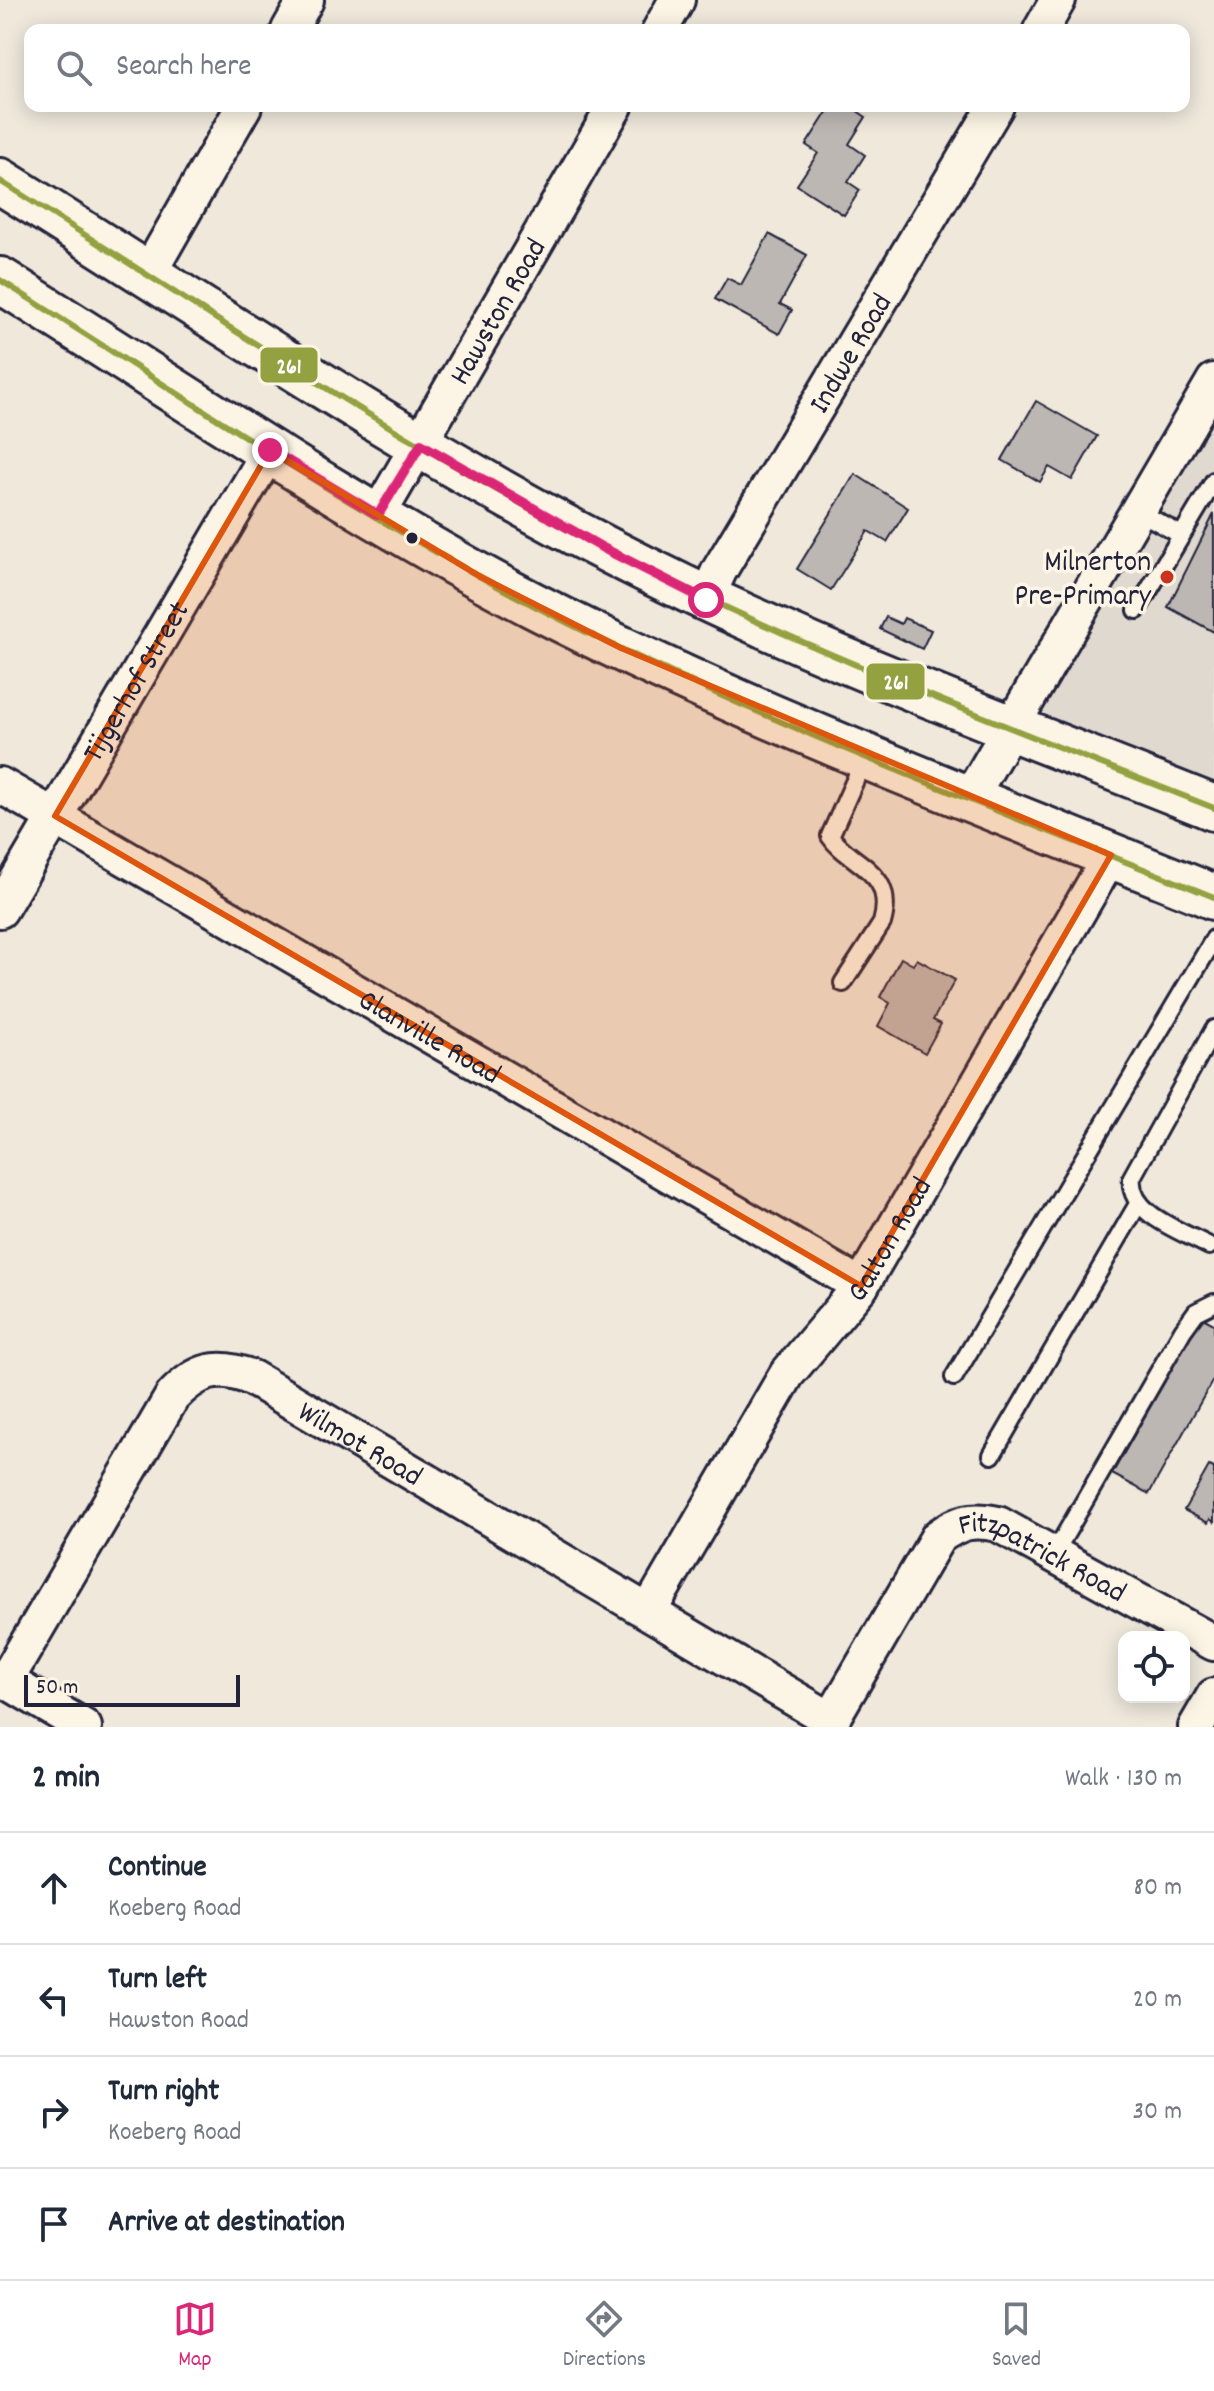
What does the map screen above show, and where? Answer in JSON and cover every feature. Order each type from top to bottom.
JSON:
[{"type":"main road","points":[[0,181],[421,444],[569,529],[706,600],[827,653],[1214,808]]},
{"type":"main road","points":[[0,280],[270,450],[481,577],[592,634],[735,702],[1214,897]]},
{"type":"street","points":[[292,24],[306,0]]},
{"type":"street","points":[[663,24],[677,0]]},
{"type":"street","points":[[1044,24],[1058,0]]},
{"type":"street","points":[[148,274],[241,112]]},
{"type":"street","name":"Hawston Road","points":[[378,515],[612,112]]},
{"type":"street","name":"Indwe Road","points":[[706,600],[719,571],[992,112]]},
{"type":"street","points":[[969,799],[1214,381]]},
{"type":"street","name":"Tijgerhof Street","points":[[0,910],[270,450]]},
{"type":"street","name":"Glanville Road","points":[[0,785],[861,1286]]},
{"type":"street","name":"Galton Road","points":[[649,1611],[787,1374],[861,1286],[1111,855]]},
{"type":"street","name":"Wilmot Road","points":[[3,1679],[172,1397],[188,1380],[211,1369],[231,1369],[252,1378],[649,1611],[829,1723]]},
{"type":"street","name":"Fitzpatrick Road","points":[[829,1723],[938,1537],[955,1525],[976,1519],[998,1524],[1214,1643]]},
{"type":"street","points":[[3,1679],[84,1727]]},
{"type":"street","points":[[1196,1727],[1214,1696]]},
{"type":"lane","points":[[1137,610],[1214,481]]},
{"type":"lane","points":[[1138,511],[1181,535]]},
{"type":"lane","points":[[843,983],[882,923],[885,912],[870,868],[842,849],[830,836],[866,756]]},
{"type":"lane","points":[[954,1377],[1214,939]]},
{"type":"lane","points":[[1209,1246],[1138,1204],[1133,1196],[1132,1177],[1214,1029]]},
{"type":"lane","points":[[992,1455],[1138,1204]]},
{"type":"lane","points":[[1054,1554],[1183,1330],[1196,1312],[1214,1303]]},
{"type":"highlighted area","points":[[270,450],[481,577],[621,648],[1111,855],[861,1286],[55,816]]},
{"type":"shaded area","name":"Milnerton Pre-Primary","points":[[1209,425],[1214,428],[1214,792],[1033,726]]},
{"type":"building","points":[[827,112],[859,112],[866,117],[849,144],[865,155],[848,182],[860,190],[844,215],[797,185],[818,153],[806,145]]},
{"type":"building","points":[[769,234],[807,255],[780,304],[792,310],[779,334],[715,299],[727,278],[741,285]]},
{"type":"building","points":[[1036,401],[1097,436],[1072,480],[1049,467],[1040,482],[1002,460]]},
{"type":"building","points":[[855,474],[908,508],[887,542],[868,531],[831,590],[797,569]]},
{"type":"building","points":[[1214,514],[1214,632],[1168,607]]},
{"type":"building","points":[[886,617],[901,624],[904,618],[931,630],[922,649],[880,629]]},
{"type":"building","points":[[901,958],[913,965],[917,959],[955,980],[933,1020],[941,1024],[925,1053],[878,1026],[890,1003],[880,997]]},
{"type":"building","points":[[1201,1317],[1214,1324],[1214,1378],[1149,1494],[1112,1474]]},
{"type":"building","points":[[1209,1466],[1214,1468],[1214,1522],[1210,1519],[1208,1523],[1184,1510]]},
{"type":"transit line","name":"261","points":[[0,181],[375,418],[606,549],[830,654],[1214,808]]},
{"type":"transit line","name":"261","points":[[0,280],[329,489],[533,605],[616,647],[784,723],[1214,897]]},
{"type":"place","name":"Milnerton Pre-Primary","points":[[1167,577]]},
{"type":"route","points":[[270,450],[378,515],[421,444],[559,524],[706,600]]}]
